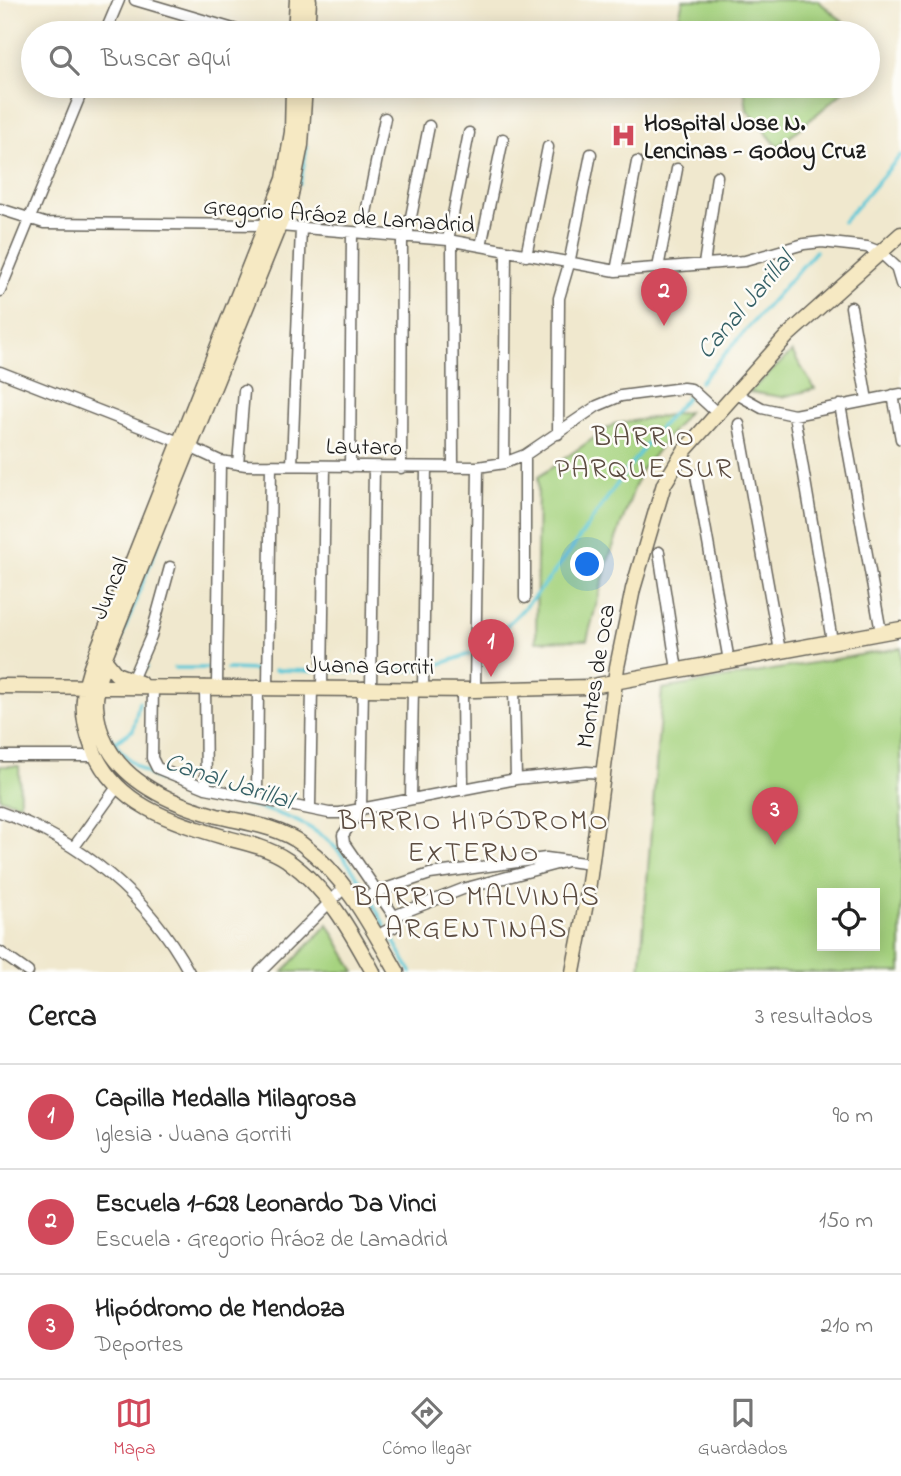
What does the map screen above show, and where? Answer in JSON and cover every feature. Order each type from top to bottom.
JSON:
[{"type":"street","points":[[111,21],[119,0]]},
{"type":"street","points":[[135,0],[206,21]]},
{"type":"street","points":[[296,21],[297,0]]},
{"type":"street","points":[[308,21],[309,0]]},
{"type":"street","points":[[0,291],[79,98]]},
{"type":"street","name":"Juncal","points":[[274,226],[288,158],[292,98]]},
{"type":"street","name":"Juncal","points":[[304,98],[298,167],[184,444],[91,686],[84,725],[95,756],[117,788],[132,801],[159,814],[256,846],[284,858],[307,875],[349,928],[373,972]]},
{"type":"street","points":[[351,467],[357,233],[384,118]]},
{"type":"street","points":[[401,467],[405,237],[429,126]]},
{"type":"street","points":[[453,467],[450,240],[469,133]]},
{"type":"street","points":[[481,246],[503,139]]},
{"type":"street","points":[[526,256],[548,147]]},
{"type":"street","points":[[558,434],[559,298],[569,264],[591,154]]},
{"type":"street","points":[[616,271],[637,162]]},
{"type":"street","points":[[658,268],[677,169]]},
{"type":"street","points":[[704,264],[717,176]]},
{"type":"street","name":"Gregorio Aráoz de Lamadrid","points":[[0,209],[44,223],[274,226],[450,240],[616,271],[745,261],[804,244],[822,242],[867,247],[880,252]]},
{"type":"street","points":[[292,465],[301,228]]},
{"type":"street","name":"Montes de Oca","points":[[573,972],[591,864],[614,681],[633,589],[664,484],[685,450],[787,336],[901,234]]},
{"type":"street","points":[[504,463],[506,251]]},
{"type":"street","points":[[880,252],[896,267],[901,284]]},
{"type":"street","points":[[851,307],[867,400]]},
{"type":"street","name":"Lautaro","points":[[0,372],[184,444],[220,461],[238,464],[426,468],[478,467],[504,463],[558,434],[597,405],[621,396],[671,388],[691,389],[717,413]]},
{"type":"street","points":[[238,464],[244,391]]},
{"type":"street","points":[[735,393],[762,408],[794,415],[897,394],[901,439]]},
{"type":"street","points":[[840,405],[881,632]]},
{"type":"street","points":[[794,415],[832,641]]},
{"type":"street","points":[[739,424],[780,651]]},
{"type":"street","name":"Juncal","points":[[184,444],[104,659],[91,686],[104,740],[114,759],[128,776],[170,801],[283,833],[318,858],[357,903],[397,972]]},
{"type":"street","points":[[525,454],[525,598]]},
{"type":"street","points":[[206,788],[220,461]]},
{"type":"street","points":[[257,796],[271,465]]},
{"type":"street","points":[[310,807],[325,466]]},
{"type":"street","points":[[463,790],[478,467]]},
{"type":"street","points":[[374,468],[361,809],[343,835],[344,843],[396,919]]},
{"type":"street","points":[[411,799],[426,468]]},
{"type":"street","points":[[696,475],[729,661]]},
{"type":"street","points":[[659,552],[677,670]]},
{"type":"street","points":[[132,680],[151,636],[170,567]]},
{"type":"street","name":"Juana Gorriti","points":[[0,687],[263,686],[469,690],[587,687],[901,629]]},
{"type":"street","points":[[104,659],[116,674],[150,686],[153,764],[206,788],[340,813],[516,779],[603,773]]},
{"type":"street","points":[[514,689],[516,779]]},
{"type":"street","points":[[0,756],[95,756]]},
{"type":"street","points":[[74,847],[117,788]]},
{"type":"street","points":[[1,814],[74,847],[140,902],[165,932],[189,972]]},
{"type":"street","points":[[357,903],[376,892],[430,874],[546,858],[591,864]]},
{"type":"street","points":[[379,940],[384,932],[394,927],[399,914],[463,889],[567,861]]},
{"type":"street","points":[[260,972],[329,900],[345,887]]},
{"type":"street","points":[[0,952],[28,972]]},
{"type":"green space","points":[[683,0],[817,0],[842,21],[678,21]]},
{"type":"green space","points":[[746,98],[836,98],[778,147],[747,110]]},
{"type":"green space","points":[[792,352],[815,389],[782,397],[749,392]]},
{"type":"green space","points":[[688,412],[640,472],[608,561],[587,640],[536,641],[538,477],[614,424]]},
{"type":"green space","points":[[901,648],[901,972],[640,972],[662,689]]},
{"type":"green space","points":[[0,766],[19,766],[20,804],[0,798]]},
{"type":"green space","points":[[328,924],[355,972],[283,972]]},
{"type":"waterway","points":[[300,184],[307,147]]},
{"type":"waterway","name":"Canal Jarillal","points":[[843,222],[901,155]]},
{"type":"waterway","name":"Canal Jarillal","points":[[700,382],[816,251]]},
{"type":"waterway","points":[[483,646],[508,625],[551,577],[645,446],[687,397]]},
{"type":"waterway","points":[[113,659],[162,533]]},
{"type":"waterway","points":[[431,667],[470,654]]},
{"type":"waterway","points":[[141,672],[147,667]]},
{"type":"waterway","points":[[175,668],[213,668]]},
{"type":"waterway","points":[[227,669],[260,670]]},
{"type":"waterway","points":[[275,670],[313,671]]},
{"type":"waterway","points":[[378,671],[418,670]]},
{"type":"waterway","points":[[328,671],[364,672]]},
{"type":"waterway","name":"Canal Jarillal","points":[[114,743],[133,730],[139,702]]},
{"type":"waterway","name":"Canal Jarillal","points":[[111,738],[130,761],[153,777],[179,788],[292,819],[318,833],[339,852],[366,891]]},
{"type":"waterway","points":[[370,898],[385,926]]},
{"type":"waterway","name":"Canal Jarillal","points":[[388,931],[411,972]]},
{"type":"place","name":"Hospital Jose N. Lencinas - Godoy Cruz","points":[[624,136]]},
{"type":"place","name":"Escuela 1-628 Leonardo Da Vinci","points":[[664,326]]},
{"type":"place","name":"Capilla Medalla Milagrosa","points":[[491,677]]},
{"type":"place","name":"Hipódromo de Mendoza","points":[[775,845]]},
{"type":"district","name":"BARRIO PARQUE SUR","points":[[644,451]]},
{"type":"district","name":"BARRIO HIPÓDROMO EXTERNO","points":[[474,835]]},
{"type":"district","name":"BARRIO MALVINAS ARGENTINAS","points":[[477,911]]}]
